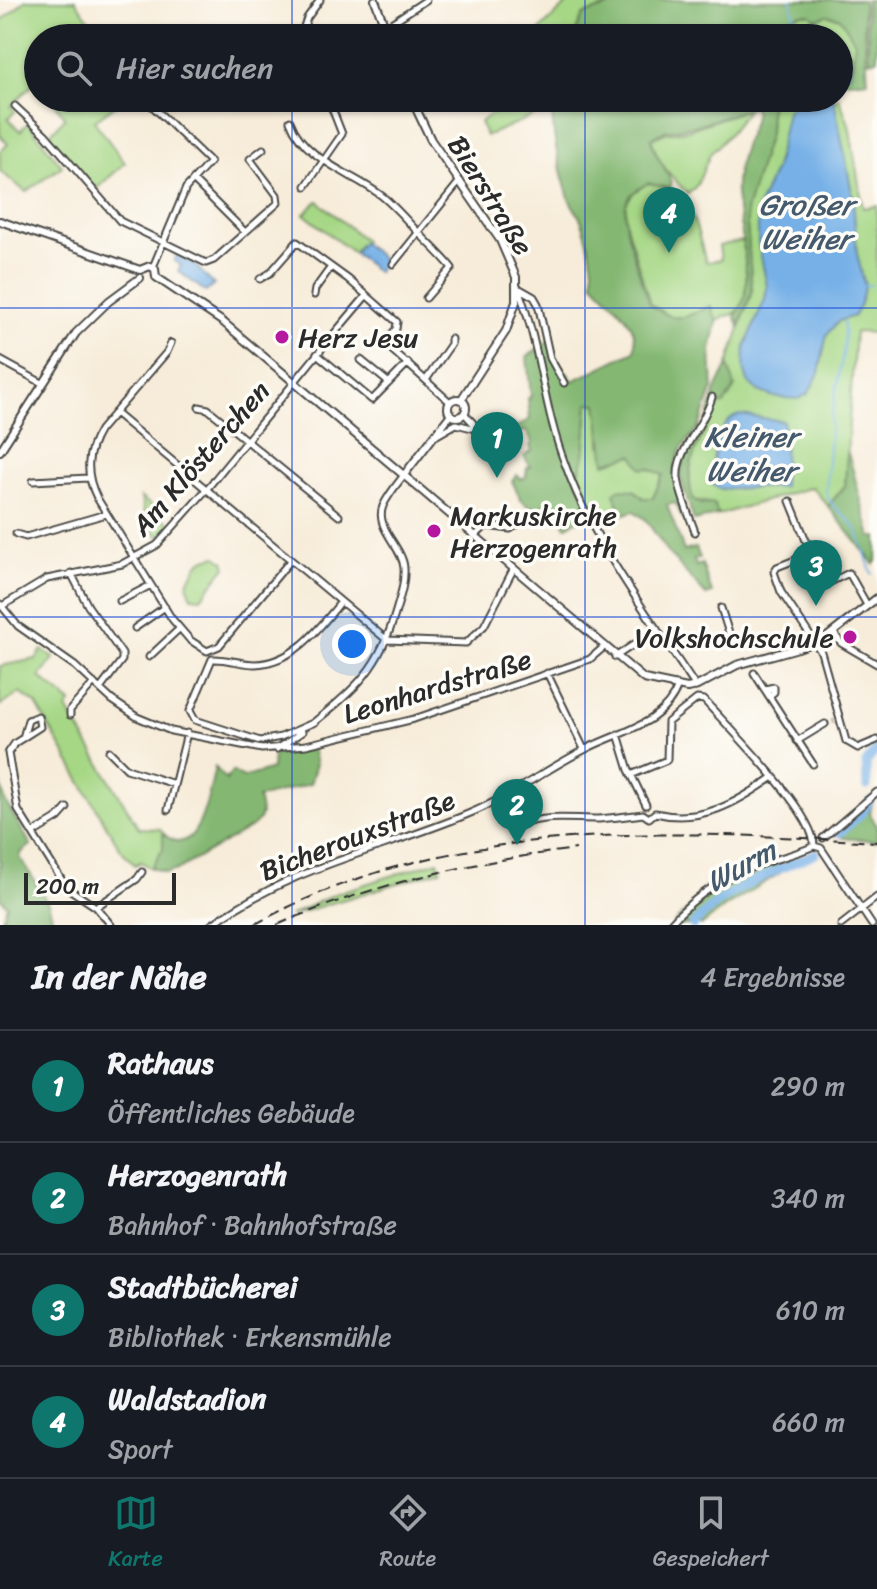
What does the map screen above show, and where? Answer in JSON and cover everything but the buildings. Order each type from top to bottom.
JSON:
[{"type":"main road","points":[[375,0],[384,24]]},
{"type":"main road","name":"Bierstraße","points":[[418,112],[431,140],[503,245],[517,285],[516,302],[506,331],[461,400]]},
{"type":"main road","points":[[0,221],[147,278],[215,315],[640,677],[696,687],[737,665],[815,642],[834,633],[877,598]]},
{"type":"main road","points":[[0,451],[83,325],[109,301],[147,278],[153,267],[145,266],[147,278]]},
{"type":"main road","points":[[461,400],[465,404],[464,413],[451,414],[448,409],[450,402],[461,400]]},
{"type":"main road","points":[[404,475],[451,414]]},
{"type":"street","points":[[305,24],[320,0]]},
{"type":"street","points":[[390,24],[426,0]]},
{"type":"street","points":[[15,106],[45,134],[117,219],[206,263],[214,260],[279,201],[250,159]]},
{"type":"street","points":[[153,267],[183,194],[210,162],[158,112]]},
{"type":"street","points":[[306,186],[343,130],[335,112]]},
{"type":"street","points":[[290,121],[301,139],[325,161],[378,193],[434,246],[452,268],[426,298]]},
{"type":"street","points":[[243,164],[263,149]]},
{"type":"street","points":[[193,180],[245,232]]},
{"type":"street","points":[[393,264],[460,181]]},
{"type":"street","points":[[260,279],[270,273],[297,242],[397,322],[397,327],[384,343],[450,402]]},
{"type":"street","points":[[314,295],[331,267]]},
{"type":"street","points":[[517,285],[534,297],[538,304],[550,358],[564,383]]},
{"type":"street","points":[[517,285],[529,317],[556,436],[576,495],[605,548],[696,687]]},
{"type":"street","name":"Am Klösterchen","points":[[1,605],[39,582],[134,559],[161,542],[366,296]]},
{"type":"street","points":[[426,380],[451,344],[451,339]]},
{"type":"street","points":[[171,343],[94,442],[88,460],[88,478],[106,514],[179,629],[207,651],[219,646],[290,561]]},
{"type":"street","points":[[317,354],[374,400],[408,363]]},
{"type":"street","points":[[0,360],[42,383]]},
{"type":"street","points":[[361,360],[389,383]]},
{"type":"street","points":[[695,532],[680,487],[678,468],[686,448],[703,422],[712,397]]},
{"type":"street","points":[[199,407],[208,409],[339,516]]},
{"type":"street","points":[[115,413],[387,640],[466,643],[484,626],[513,570]]},
{"type":"street","points":[[433,438],[456,424],[466,425],[477,432],[464,413]]},
{"type":"street","points":[[277,749],[315,722],[366,677],[387,640],[403,589],[404,570],[399,552],[383,524],[382,510],[404,475]]},
{"type":"street","points":[[33,481],[88,478]]},
{"type":"street","points":[[790,501],[824,585],[849,573],[868,606]]},
{"type":"street","points":[[16,534],[26,537],[106,514]]},
{"type":"street","points":[[474,537],[486,526],[510,529],[534,515]]},
{"type":"street","points":[[813,553],[779,565],[774,572],[781,592],[822,654],[846,741],[858,748],[877,740]]},
{"type":"street","points":[[71,573],[88,606],[123,657],[100,689]]},
{"type":"street","points":[[120,601],[151,585]]},
{"type":"street","points":[[315,722],[281,737],[260,741],[195,720],[190,711],[209,661],[214,658],[255,664],[280,659],[309,638],[340,603]]},
{"type":"street","name":"Leonhardstraße","points":[[1,605],[18,626],[64,658],[137,717],[171,731],[262,749],[306,745],[414,719],[590,659],[604,647]]},
{"type":"street","points":[[135,628],[165,607]]},
{"type":"street","points":[[721,608],[732,643]]},
{"type":"street","points":[[149,657],[179,629]]},
{"type":"street","points":[[615,657],[657,629]]},
{"type":"street","points":[[834,633],[841,643],[877,664]]},
{"type":"street","points":[[547,673],[584,749]]},
{"type":"street","points":[[754,673],[813,764]]},
{"type":"street","points":[[70,715],[70,710],[94,683]]},
{"type":"street","name":"Bicherouxstraße","points":[[211,925],[278,883],[470,814],[584,749],[660,714],[673,701],[678,686]]},
{"type":"street","points":[[631,775],[667,760],[668,722],[697,699],[704,700],[796,802],[860,911],[872,925]]},
{"type":"street","points":[[797,741],[825,724]]},
{"type":"street","points":[[168,810],[189,734]]},
{"type":"street","points":[[618,734],[631,775],[646,805],[643,814]]},
{"type":"street","points":[[23,738],[10,748],[9,766],[18,810],[66,887],[96,907],[111,925]]},
{"type":"street","points":[[109,751],[127,769],[174,784]]},
{"type":"street","points":[[510,793],[521,813],[518,819],[521,824],[530,819],[577,816],[595,819],[643,814],[649,818],[655,813],[689,815],[716,811],[738,801],[772,778]]},
{"type":"street","points":[[669,925],[686,905],[711,886],[818,843],[877,792]]},
{"type":"street","points":[[646,805],[652,806],[655,813]]},
{"type":"street","points":[[33,833],[58,818],[67,808]]},
{"type":"street","points":[[96,907],[137,879],[142,872]]},
{"type":"street","points":[[841,925],[877,897]]},
{"type":"green space","points":[[26,0],[75,0],[92,24],[24,24],[24,93],[11,106],[15,112],[8,118],[20,131],[28,123],[62,166],[26,192],[0,171],[0,152],[8,144],[0,135],[0,22]]},
{"type":"green space","points":[[565,0],[628,0],[583,15],[579,24],[546,24],[568,3]]},
{"type":"green space","points":[[628,0],[863,0],[867,81],[853,81],[853,24],[844,24],[840,18],[827,15],[816,19],[810,14],[800,14],[787,20],[788,24],[579,24],[583,15]]},
{"type":"green space","points":[[759,0],[863,0],[868,81],[853,81],[853,24],[764,24]]},
{"type":"green space","points":[[866,0],[877,0],[877,59],[869,61]]},
{"type":"green space","points":[[61,112],[106,112],[94,121],[125,163],[95,190],[49,135],[65,118]]},
{"type":"green space","points":[[494,112],[543,112],[486,136],[480,122]]},
{"type":"green space","points":[[553,112],[738,112],[694,126],[665,131],[651,139],[669,176],[671,189],[648,183],[631,195],[625,215],[650,304],[673,317],[693,314],[711,306],[717,322],[711,350],[713,388],[699,427],[682,448],[676,462],[674,476],[687,519],[681,516],[676,503],[667,505],[684,551],[696,548],[700,558],[694,560],[696,566],[702,564],[712,593],[706,595],[669,554],[646,520],[634,511],[615,517],[619,506],[614,493],[618,489],[634,490],[643,498],[653,498],[663,475],[649,468],[642,469],[633,455],[605,463],[597,404],[588,403],[584,455],[577,480],[591,513],[566,527],[553,504],[531,508],[521,500],[512,481],[517,475],[521,479],[526,477],[527,468],[530,467],[524,456],[532,451],[527,432],[512,437],[511,441],[507,433],[530,419],[527,357],[549,340],[556,358],[573,381],[634,351],[635,341],[629,322],[593,282],[587,238],[569,198]]},
{"type":"green space","points":[[746,112],[710,154],[697,185],[688,194],[661,162],[652,139],[665,133],[688,130]]},
{"type":"green space","points":[[754,112],[770,112],[769,134],[746,211],[752,291],[739,326],[735,316],[746,290],[746,274],[736,181]]},
{"type":"green space","points":[[770,112],[844,112],[863,208],[877,206],[877,333],[855,332],[845,486],[828,506],[812,487],[718,515],[714,504],[693,500],[689,468],[701,435],[733,381],[728,365],[752,291],[746,211],[769,134]]},
{"type":"green space","points":[[648,183],[675,194],[690,211],[706,262],[721,260],[719,246],[742,241],[745,297],[735,313],[717,322],[711,306],[685,317],[672,318],[650,304],[625,221],[626,204],[633,193]]},
{"type":"green space","points":[[318,201],[364,240],[353,253],[304,214]]},
{"type":"green space","points":[[728,365],[735,387],[724,404],[717,405],[695,451],[690,474],[693,500],[701,504],[714,504],[718,515],[694,521],[680,476],[684,458],[706,423],[717,387]]},
{"type":"green space","points":[[588,402],[597,404],[600,413],[601,446],[625,456],[633,455],[663,475],[653,498],[643,498],[634,490],[619,506],[615,517],[597,524],[577,480],[584,455]]},
{"type":"green space","points":[[847,449],[871,537],[877,537],[877,561],[874,564],[828,506],[845,486]]},
{"type":"green space","points":[[141,498],[171,526],[159,537],[146,522]]},
{"type":"green space","points":[[217,556],[226,567],[201,598],[192,597],[187,585],[194,570],[200,562]]},
{"type":"green space","points":[[42,650],[54,658],[40,677],[71,703],[67,709],[139,828],[160,829],[163,833],[163,849],[151,868],[141,862],[135,865],[120,849],[36,704],[20,693],[0,706],[0,666],[36,659]]},
{"type":"green space","points":[[312,748],[316,764],[310,784],[258,798],[260,817],[253,826],[177,870],[166,873],[151,868],[163,849],[163,833],[175,841],[185,840],[194,833],[206,806],[215,767],[226,780],[232,771],[243,778],[272,769],[273,754]]},
{"type":"green space","points":[[0,779],[5,801],[31,845],[20,857],[49,905],[54,925],[0,925],[7,905],[0,898]]},
{"type":"green space","points":[[873,798],[870,814],[877,826],[877,841],[843,838],[839,829]]},
{"type":"green space","points":[[438,861],[441,870],[289,916],[337,893]]},
{"type":"green space","points":[[777,863],[780,873],[702,925],[673,925],[694,905],[721,887]]},
{"type":"water","name":"Großer Weiher","points":[[787,112],[836,112],[853,198],[857,254],[865,286],[854,316],[839,321],[827,334],[819,373],[808,394],[798,399],[774,397],[758,391],[748,382],[744,369],[745,347],[765,299],[767,286],[758,242],[758,208],[775,169]]},
{"type":"water","points":[[362,242],[385,261],[377,272],[354,253]]},
{"type":"water","points":[[177,254],[195,265],[214,285],[206,292],[178,271],[181,265],[174,261]]},
{"type":"water","name":"Kleiner Weiher","points":[[740,415],[783,421],[783,487],[720,489],[713,485],[712,466],[721,433],[732,418]]},
{"type":"waterway","points":[[791,0],[796,24]]},
{"type":"waterway","points":[[865,286],[871,285]]},
{"type":"waterway","points":[[844,323],[844,348],[831,419],[826,492],[857,531],[872,574]]},
{"type":"waterway","name":"Wurm","points":[[867,786],[866,763],[877,749]]},
{"type":"waterway","name":"Wurm","points":[[840,833],[862,813],[869,802]]},
{"type":"waterway","name":"Wurm","points":[[693,925],[734,892],[816,853]]},
{"type":"tunnel","points":[[825,724],[835,721]]},
{"type":"railway","points":[[254,925],[327,890],[402,865],[479,849],[558,839],[638,835],[877,842]]},
{"type":"railway","points":[[277,925],[313,910],[424,876],[500,860],[576,849]]},
{"type":"place","name":"Waldstadion","points":[[669,253]]},
{"type":"place","name":"Herz Jesu","points":[[282,337]]},
{"type":"place","name":"Rathaus","points":[[497,478]]},
{"type":"place","name":"Markuskirche Herzogenrath","points":[[434,531]]},
{"type":"place","name":"Stadtbücherei","points":[[816,606]]},
{"type":"place","name":"Volkshochschule","points":[[850,637]]},
{"type":"place","name":"Herzogenrath","points":[[517,845]]}]
